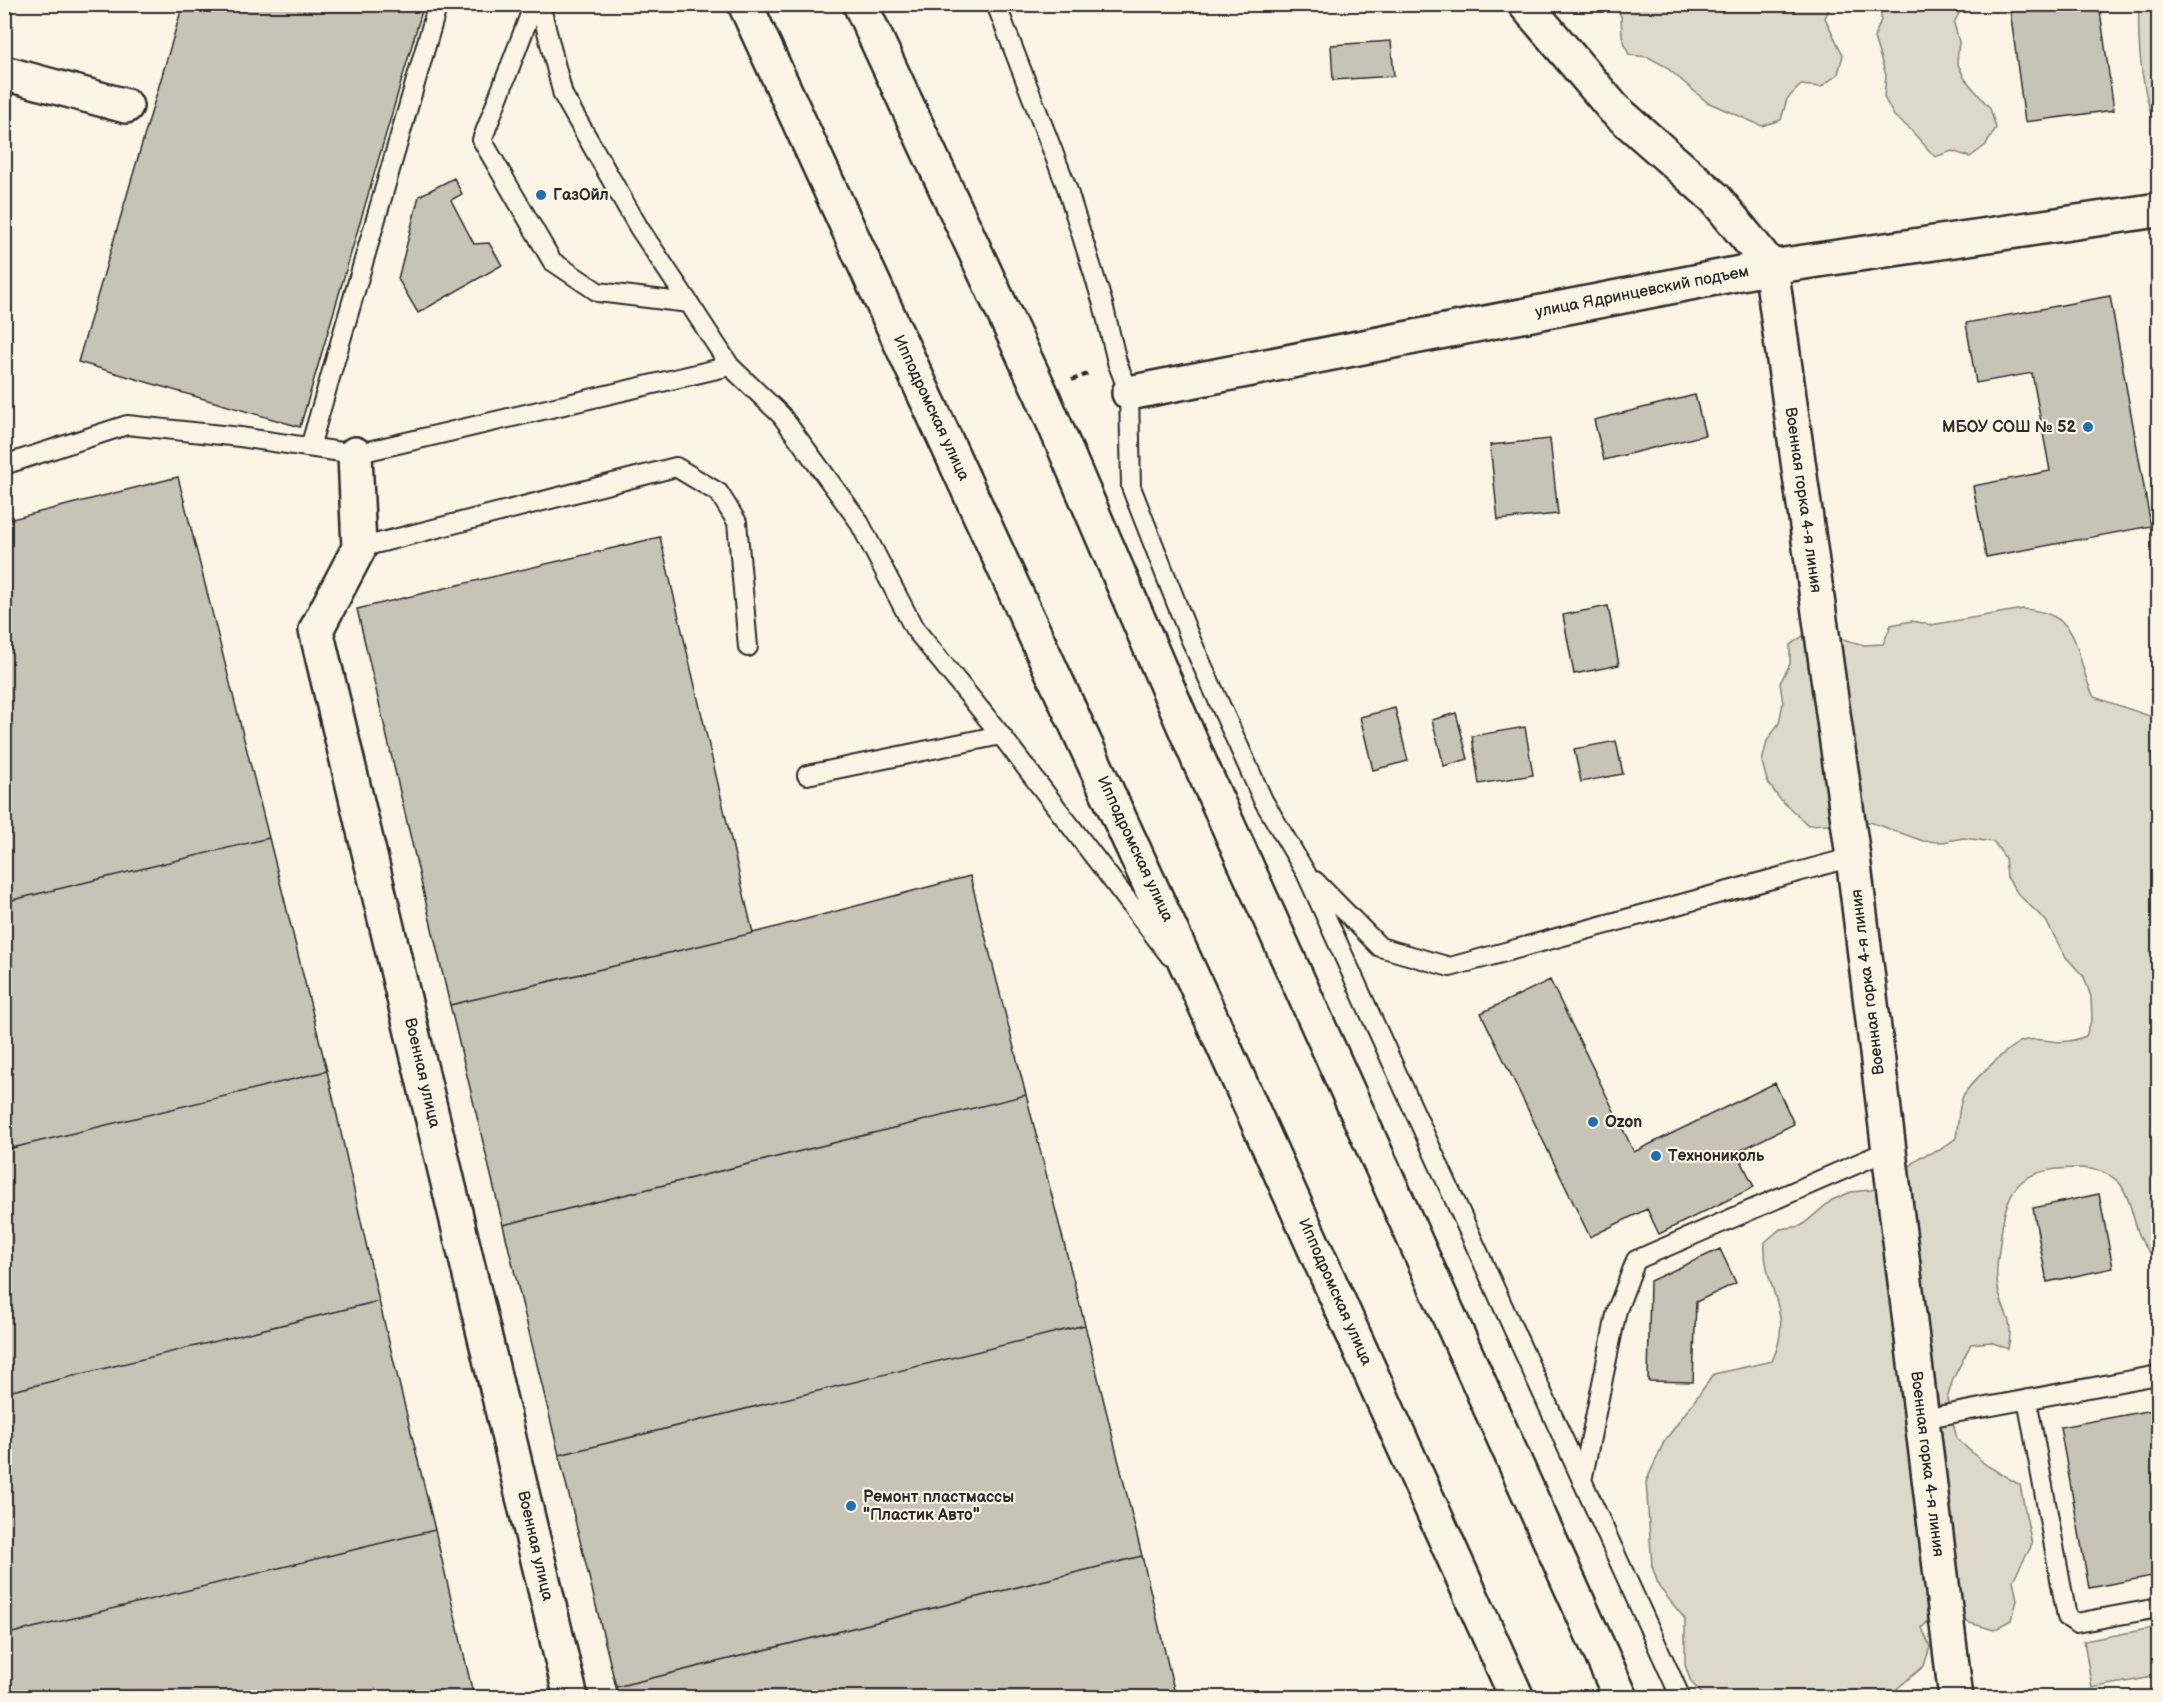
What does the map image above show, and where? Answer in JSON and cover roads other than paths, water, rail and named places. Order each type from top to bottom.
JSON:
[{"type":"main road","name":"Ипподромская улица","points":[[745,4],[1203,998],[1517,1698]]},
{"type":"main road","points":[[860,4],[884,51],[1041,393],[1205,774],[1622,1698]]},
{"type":"main road","points":[[1525,4],[1614,109],[1715,198],[1771,267]]},
{"type":"main road","points":[[4,73],[126,106]]},
{"type":"main road","name":"улица Ядринцевский подъем","points":[[1130,393],[1771,267],[2158,210]]},
{"type":"main road","name":"Военная горка 4-я линия","points":[[1771,267],[1853,857],[1956,1698]]},
{"type":"main road","name":"Военная улица","points":[[356,454],[359,548],[316,630],[571,1698]]},
{"type":"lane","points":[[310,447],[438,4]]},
{"type":"lane","points":[[534,4],[482,140],[552,261],[598,292],[688,303]]},
{"type":"lane","points":[[540,4],[563,95],[639,228],[730,366],[781,415],[858,520],[914,628],[1001,735],[1203,998]]},
{"type":"lane","points":[[996,4],[1067,188],[1103,304],[1117,363],[1130,393],[1131,487],[1190,638],[1263,800],[1306,873],[1681,1698]]},
{"type":"lane","points":[[4,465],[127,425],[356,454],[730,366]]},
{"type":"lane","points":[[359,548],[676,467],[719,493],[737,522],[748,647]]},
{"type":"lane","points":[[807,775],[1001,735]]},
{"type":"lane","points":[[1306,873],[1380,947],[1450,967],[1853,857]]},
{"type":"lane","points":[[1582,1481],[1617,1310],[1636,1260],[1889,1150]]},
{"type":"lane","points":[[1922,1419],[2158,1375]]},
{"type":"lane","points":[[2027,1399],[2067,1617],[2076,1623],[2158,1608]]},
{"type":"place","name":"ГазОйл","points":[[541,195]]},
{"type":"place","name":"МБОУ СОШ № 52","points":[[2088,427]]},
{"type":"place","name":"Ozon","points":[[1593,1122]]},
{"type":"place","name":"Технониколь","points":[[1656,1156]]},
{"type":"place","name":"Ремонт пластмассы \"Пластик Авто\"","points":[[851,1506]]}]
